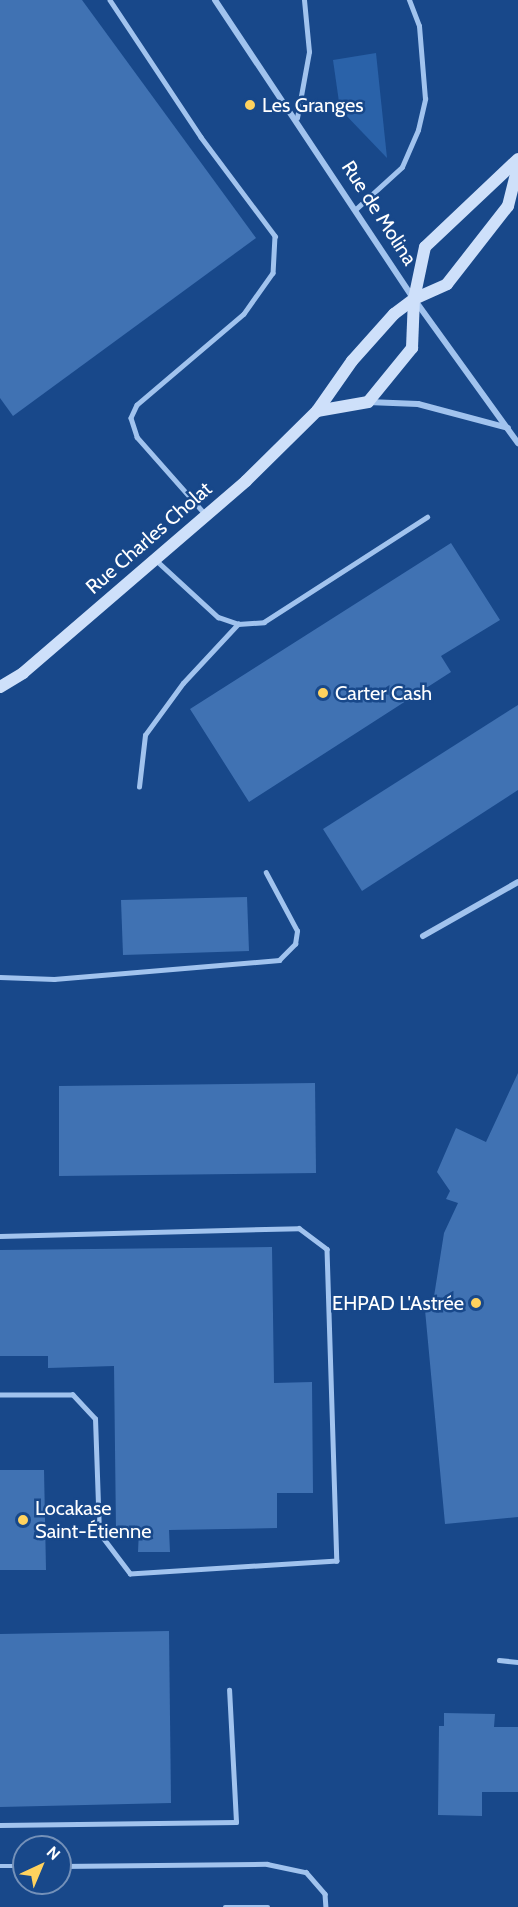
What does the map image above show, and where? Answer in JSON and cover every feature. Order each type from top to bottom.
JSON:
[{"type":"street","name":"Rue de Molina","points":[[215,0],[297,118],[414,299],[518,443]]},
{"type":"street","points":[[368,402],[412,348],[414,299],[425,247],[518,159]]},
{"type":"street","name":"Rue Charles Cholat","points":[[0,687],[23,673],[206,515],[317,411],[373,336],[414,299],[447,284],[508,206],[518,166]]},
{"type":"street","points":[[317,411],[368,402],[418,404],[508,428]]},
{"type":"street","points":[[423,936],[518,882]]},
{"type":"lane","points":[[110,0],[201,137],[275,236],[273,273],[244,314],[137,405],[131,418],[137,437],[206,515]]},
{"type":"lane","points":[[297,118],[309,52],[304,0]]},
{"type":"lane","points":[[356,209],[402,167],[418,130],[425,99],[419,26],[410,0]]},
{"type":"lane","points":[[155,559],[218,617],[238,624],[264,622],[427,517]]},
{"type":"lane","points":[[139,787],[145,735],[183,683],[238,624]]},
{"type":"lane","points":[[0,977],[54,979],[279,960],[295,944],[297,930],[266,873]]},
{"type":"lane","points":[[0,1236],[299,1228],[327,1249],[337,1561],[130,1574],[99,1533],[95,1419],[73,1395],[0,1395]]},
{"type":"lane","points":[[499,1660],[518,1662]]},
{"type":"lane","points":[[0,1825],[236,1822],[229,1690]]},
{"type":"lane","points":[[72,1866],[267,1864],[306,1872],[325,1894],[326,1907]]},
{"type":"lane","points":[[225,1907],[268,1907]]},
{"type":"shaded area","points":[[376,53],[387,158],[340,109],[333,60]]},
{"type":"building","points":[[0,0],[82,0],[256,238],[13,416],[0,398]]},
{"type":"building","points":[[451,543],[500,620],[441,656],[451,672],[249,802],[190,709]]},
{"type":"building","points":[[518,705],[518,790],[362,891],[323,829]]},
{"type":"building","points":[[247,897],[249,951],[123,955],[121,900]]},
{"type":"building","name":"EHPAD L'Astrée","points":[[518,1073],[518,1517],[445,1524],[425,1310],[432,1309],[444,1233],[458,1203],[446,1199],[450,1191],[437,1172],[456,1128],[486,1142]]},
{"type":"building","points":[[315,1083],[316,1173],[59,1176],[59,1086]]},
{"type":"building","points":[[272,1247],[274,1383],[312,1382],[313,1493],[277,1493],[277,1528],[169,1530],[170,1552],[138,1552],[139,1530],[116,1530],[114,1366],[48,1368],[48,1356],[0,1356],[0,1250]]},
{"type":"building","name":"Locakase Saint-Étienne","points":[[0,1470],[44,1470],[46,1570],[0,1570]]},
{"type":"building","points":[[169,1631],[171,1803],[0,1807],[0,1634]]},
{"type":"building","points":[[444,1713],[495,1714],[494,1727],[518,1727],[518,1792],[482,1792],[482,1816],[438,1815],[439,1726],[444,1726]]},
{"type":"place","name":"Les Granges","points":[[250,105]]},
{"type":"place","name":"Carter Cash","points":[[323,693]]},
{"type":"place","name":"EHPAD L'Astrée","points":[[476,1303]]},
{"type":"place","name":"Locakase Saint-Étienne","points":[[23,1520]]}]
